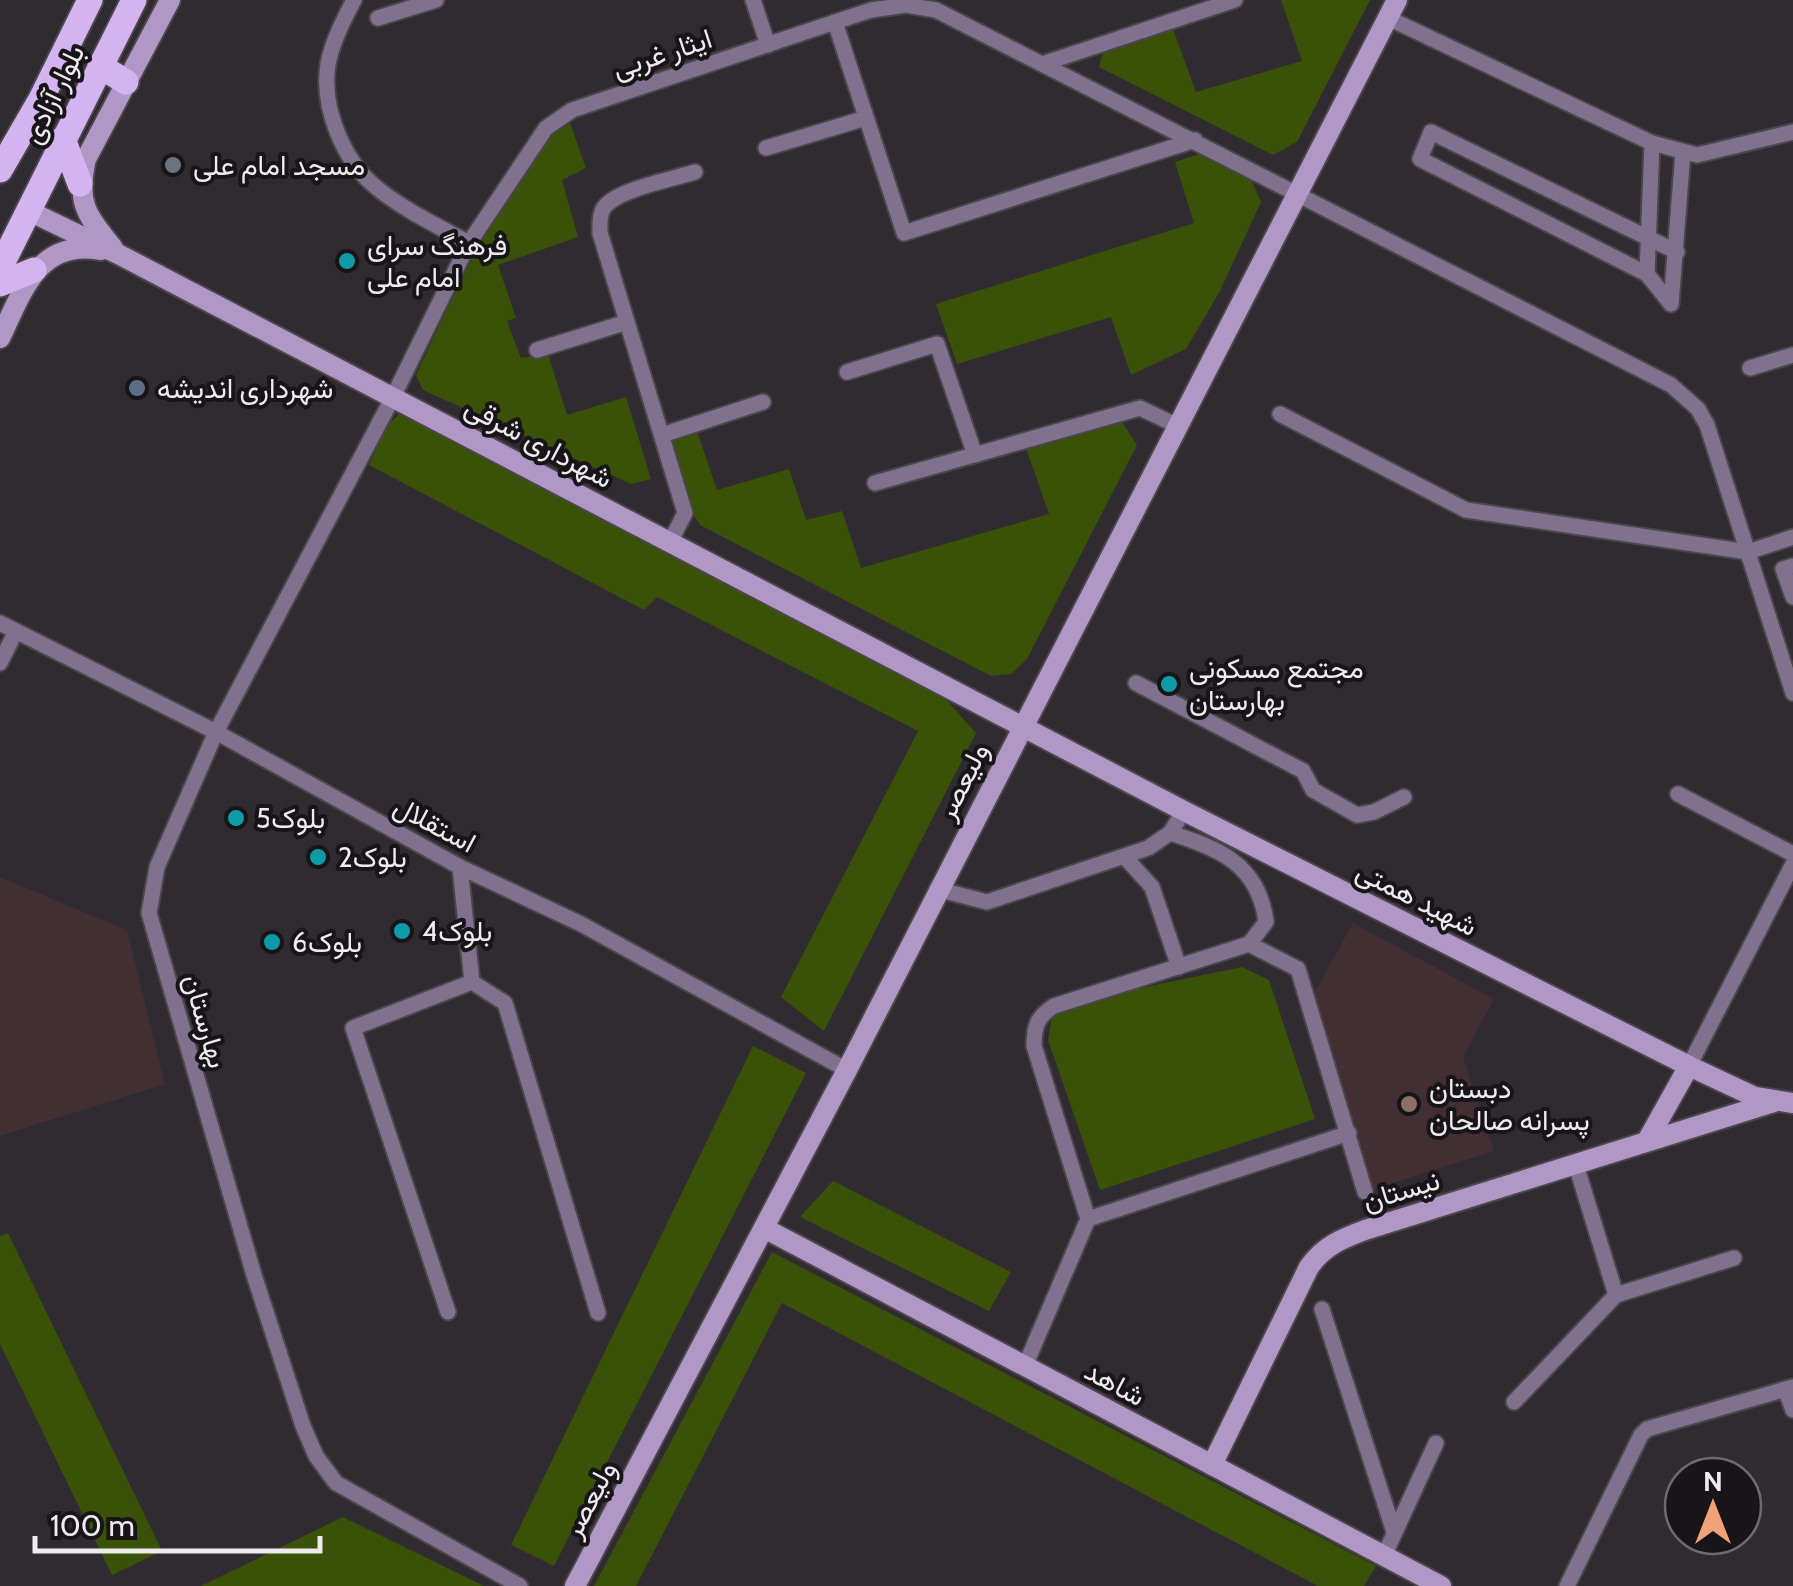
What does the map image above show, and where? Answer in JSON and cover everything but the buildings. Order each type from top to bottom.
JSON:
[{"type":"main road","name":"بلوار آزادی","points":[[0,170],[41,99],[90,0]]},
{"type":"main road","name":"بلوار آزادی","points":[[0,268],[134,0]]},
{"type":"main road","points":[[80,184],[86,159],[170,0]]},
{"type":"main road","name":"ولیعصر","points":[[575,1586],[847,1070],[1392,9]]},
{"type":"main road","points":[[100,66],[126,82]]},
{"type":"main road","points":[[0,132],[26,117],[41,99]]},
{"type":"main road","points":[[64,139],[80,184],[83,208],[118,254]]},
{"type":"main road","name":"شهرداری شرقی","points":[[29,211],[393,396],[1022,726]]},
{"type":"main road","points":[[0,284],[75,248],[118,254]]},
{"type":"main road","points":[[0,338],[34,270]]},
{"type":"main road","name":"شهید همتی","points":[[1022,726],[1689,1066],[1755,1097],[1784,1102]]},
{"type":"main road","points":[[1647,1141],[1689,1066]]},
{"type":"main road","name":"نيستان","points":[[1212,1466],[1309,1267],[1334,1242],[1647,1141],[1784,1102]]},
{"type":"main road","name":"شاهد","points":[[764,1228],[1384,1556],[1407,1578],[1441,1586]]},
{"type":"street","points":[[354,0],[328,63],[328,95],[345,148],[356,168],[374,187],[469,244]]},
{"type":"street","points":[[378,18],[436,0]]},
{"type":"street","points":[[753,0],[768,45]]},
{"type":"street","points":[[1042,64],[1235,0]]},
{"type":"street","name":"ایثار غربی","points":[[393,396],[469,244],[546,128],[572,110],[871,10],[906,5],[936,10],[1672,385],[1698,409],[1708,425],[1793,693]]},
{"type":"street","points":[[1392,9],[1652,143],[1697,155],[1793,132]]},
{"type":"street","points":[[835,22],[904,233],[1195,140]]},
{"type":"street","points":[[766,148],[866,118]]},
{"type":"street","points":[[1676,252],[1431,132],[1420,158],[1648,274],[1671,304],[1676,252],[1683,152]]},
{"type":"street","points":[[1648,274],[1652,143]]},
{"type":"street","points":[[670,542],[686,513],[600,233],[600,217],[605,205],[617,196],[695,172]]},
{"type":"street","points":[[537,350],[627,322]]},
{"type":"street","points":[[846,372],[937,344],[975,454]]},
{"type":"street","points":[[1750,368],[1793,355]]},
{"type":"street","name":"بهارستان","points":[[393,396],[216,732],[157,868],[150,893],[150,921],[254,1274],[316,1456],[336,1484],[520,1586]]},
{"type":"street","points":[[662,435],[763,402]]},
{"type":"street","points":[[874,483],[1140,408],[1180,427]]},
{"type":"street","points":[[1280,414],[1466,510],[1748,552],[1793,537]]},
{"type":"street","points":[[1793,566],[1784,569],[1793,597]]},
{"type":"street","name":"استقلال","points":[[0,623],[216,732],[460,867],[582,924],[847,1070]]},
{"type":"street","points":[[0,663],[16,631]]},
{"type":"street","points":[[1136,684],[1303,770],[1313,790],[1357,815],[1374,812],[1404,797]]},
{"type":"street","points":[[1678,794],[1793,854]]},
{"type":"street","points":[[938,889],[986,902],[1148,848],[1170,833],[1184,810]]},
{"type":"street","points":[[1025,1366],[1088,1219],[1034,1046],[1034,1028],[1041,1014],[1054,1006],[1249,944],[1266,922],[1264,902],[1242,869],[1215,847],[1170,833]]},
{"type":"street","points":[[1124,856],[1152,887],[1179,967]]},
{"type":"street","points":[[1689,1066],[1793,864]]},
{"type":"street","points":[[460,867],[472,982]]},
{"type":"street","points":[[1249,944],[1298,969],[1365,1192]]},
{"type":"street","points":[[448,1312],[353,1028],[472,982]]},
{"type":"street","points":[[472,982],[505,1003],[598,1313]]},
{"type":"street","points":[[1088,1219],[1348,1133]]},
{"type":"street","points":[[1576,1165],[1616,1295]]},
{"type":"street","points":[[1514,1402],[1616,1295],[1734,1258]]},
{"type":"street","points":[[1322,1308],[1394,1532]]},
{"type":"street","points":[[1566,1586],[1641,1434],[1789,1388],[1793,1410]]},
{"type":"street","points":[[1384,1556],[1436,1443]]},
{"type":"shaded area","points":[[0,877],[127,930],[165,1084],[0,1136]]},
{"type":"shaded area","name":"دبستان پسرانه صالحان","points":[[1353,923],[1494,999],[1463,1057],[1494,1151],[1365,1192],[1308,1004]]},
{"type":"green space","points":[[1281,0],[1370,0],[1297,142],[1273,155],[1099,67],[1103,52],[1173,29],[1196,92],[1302,61]]},
{"type":"green space","points":[[569,120],[586,168],[562,180],[578,237],[498,265],[516,318],[507,321],[521,358],[548,354],[567,415],[626,397],[651,479],[631,484],[423,390],[416,375],[505,199],[548,138]]},
{"type":"green space","points":[[1202,153],[1251,179],[1261,202],[1220,291],[1186,349],[1131,375],[1111,317],[957,364],[936,304],[1194,223],[1175,162]]},
{"type":"green space","points":[[402,412],[941,694],[976,733],[824,1031],[781,997],[918,731],[657,597],[644,610],[369,465],[387,425]]},
{"type":"green space","points":[[1122,422],[1137,445],[1027,659],[1011,674],[991,676],[700,525],[693,514],[670,438],[697,431],[717,490],[789,469],[806,520],[842,511],[861,568],[1049,514],[1026,448]]},
{"type":"green space","points":[[1242,967],[1269,980],[1315,1119],[1100,1190],[1048,1040],[1054,1006]]},
{"type":"green space","points":[[753,1046],[806,1073],[554,1566],[511,1545]]},
{"type":"green space","points":[[833,1181],[1011,1272],[989,1311],[800,1217]]},
{"type":"green space","points":[[8,1233],[162,1551],[112,1575],[0,1344],[0,1236]]},
{"type":"green space","points":[[772,1252],[1376,1566],[1364,1586],[1318,1586],[782,1303],[636,1586],[594,1586]]},
{"type":"green space","points":[[343,1517],[484,1586],[201,1586]]},
{"type":"place","name":"مسجد امام علی","points":[[173,165]]},
{"type":"place","name":"فرهنگ سرای امام علی","points":[[347,261]]},
{"type":"place","name":"شهرداری اندیشه","points":[[137,388]]},
{"type":"place","name":"مجتمع مسکونی بهارستان","points":[[1169,684]]},
{"type":"place","name":"بلوک5","points":[[236,818]]},
{"type":"place","name":"بلوک2","points":[[318,857]]},
{"type":"place","name":"بلوک4","points":[[402,931]]},
{"type":"place","name":"بلوک6","points":[[272,942]]},
{"type":"place","name":"دبستان پسرانه صالحان","points":[[1409,1104]]}]
